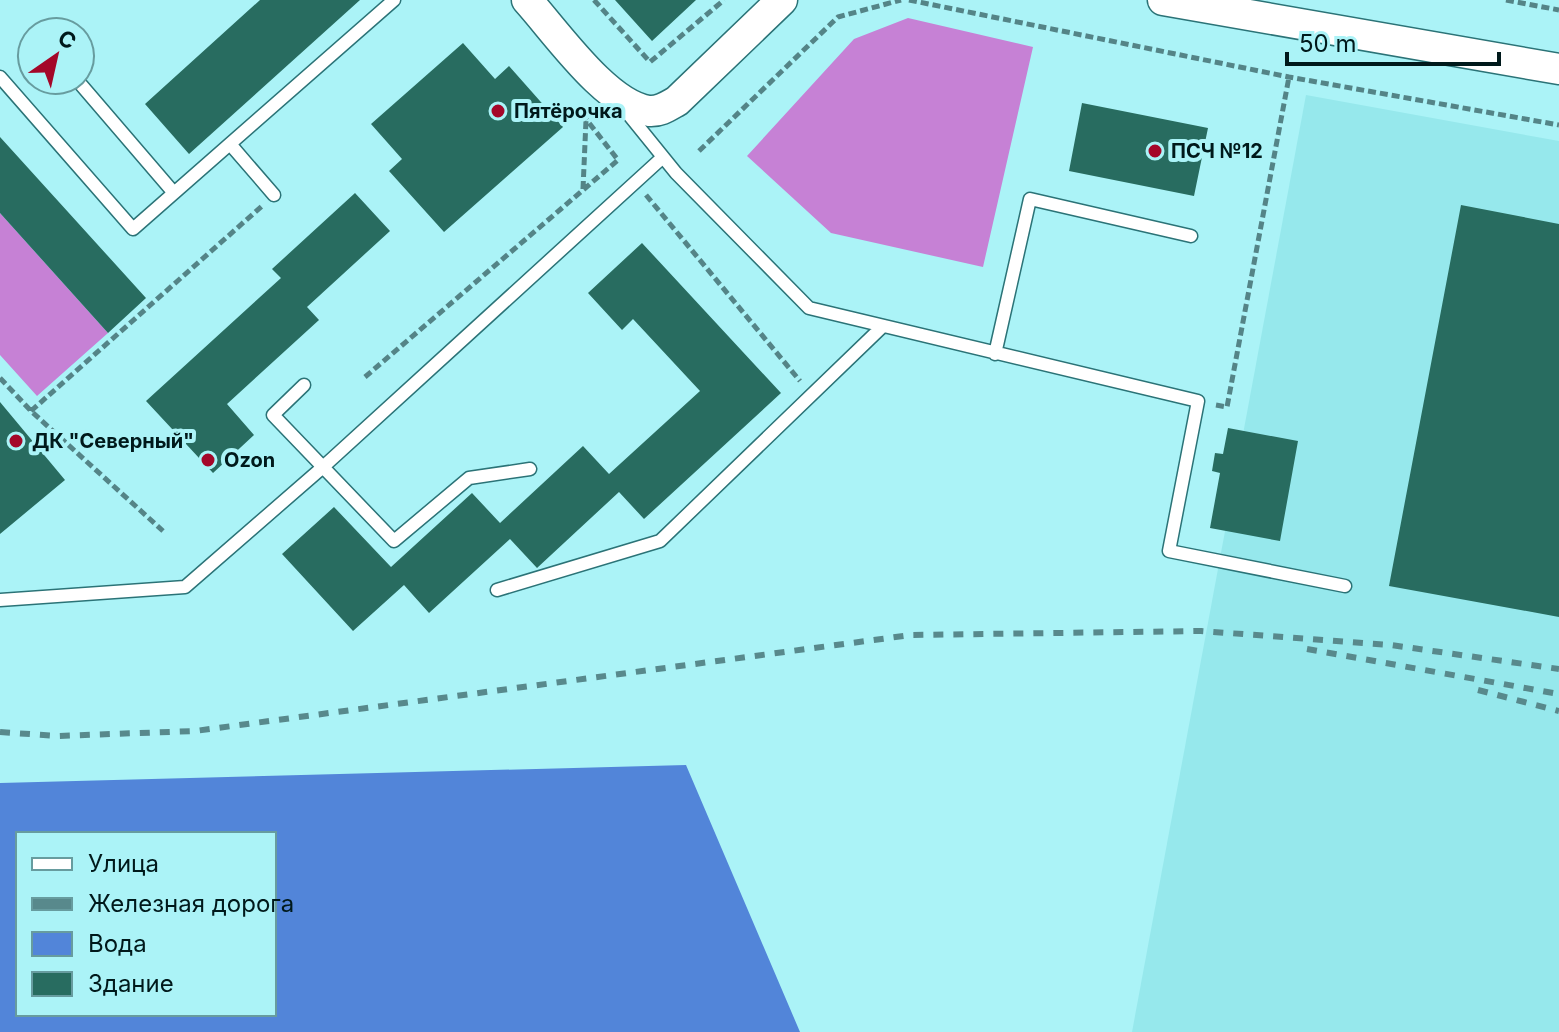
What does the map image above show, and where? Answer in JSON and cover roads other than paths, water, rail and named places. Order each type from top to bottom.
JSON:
[{"type":"street","points":[[527,0],[613,95],[650,111],[664,109],[677,101],[782,0]]},
{"type":"street","points":[[1163,0],[1559,69]]},
{"type":"lane","points":[[0,77],[133,229],[394,0]]},
{"type":"lane","points":[[613,95],[663,157],[809,308],[1198,401],[1169,551],[1345,586]]},
{"type":"lane","points":[[91,96],[174,193]]},
{"type":"lane","points":[[230,144],[274,195]]},
{"type":"lane","points":[[0,600],[185,587],[323,467],[663,157]]},
{"type":"lane","points":[[995,354],[1030,199],[1191,236]]},
{"type":"lane","points":[[497,590],[660,541],[883,326]]},
{"type":"lane","points":[[304,385],[273,415],[394,541],[469,478],[530,469]]},
{"type":"water","points":[[686,765],[800,1032],[0,1032],[0,783]]},
{"type":"railway","points":[[0,732],[57,736],[195,731],[911,635],[1201,631],[1391,645],[1559,669]]},
{"type":"railway","points":[[1307,649],[1559,694]]},
{"type":"railway","points":[[1478,690],[1559,711]]},
{"type":"place","name":"Пятёрочка","points":[[498,111]]},
{"type":"place","name":"ПСЧ №12","points":[[1155,151]]},
{"type":"place","name":"ДК \"Северный\"","points":[[16,441]]},
{"type":"place","name":"Ozon","points":[[208,460]]}]
